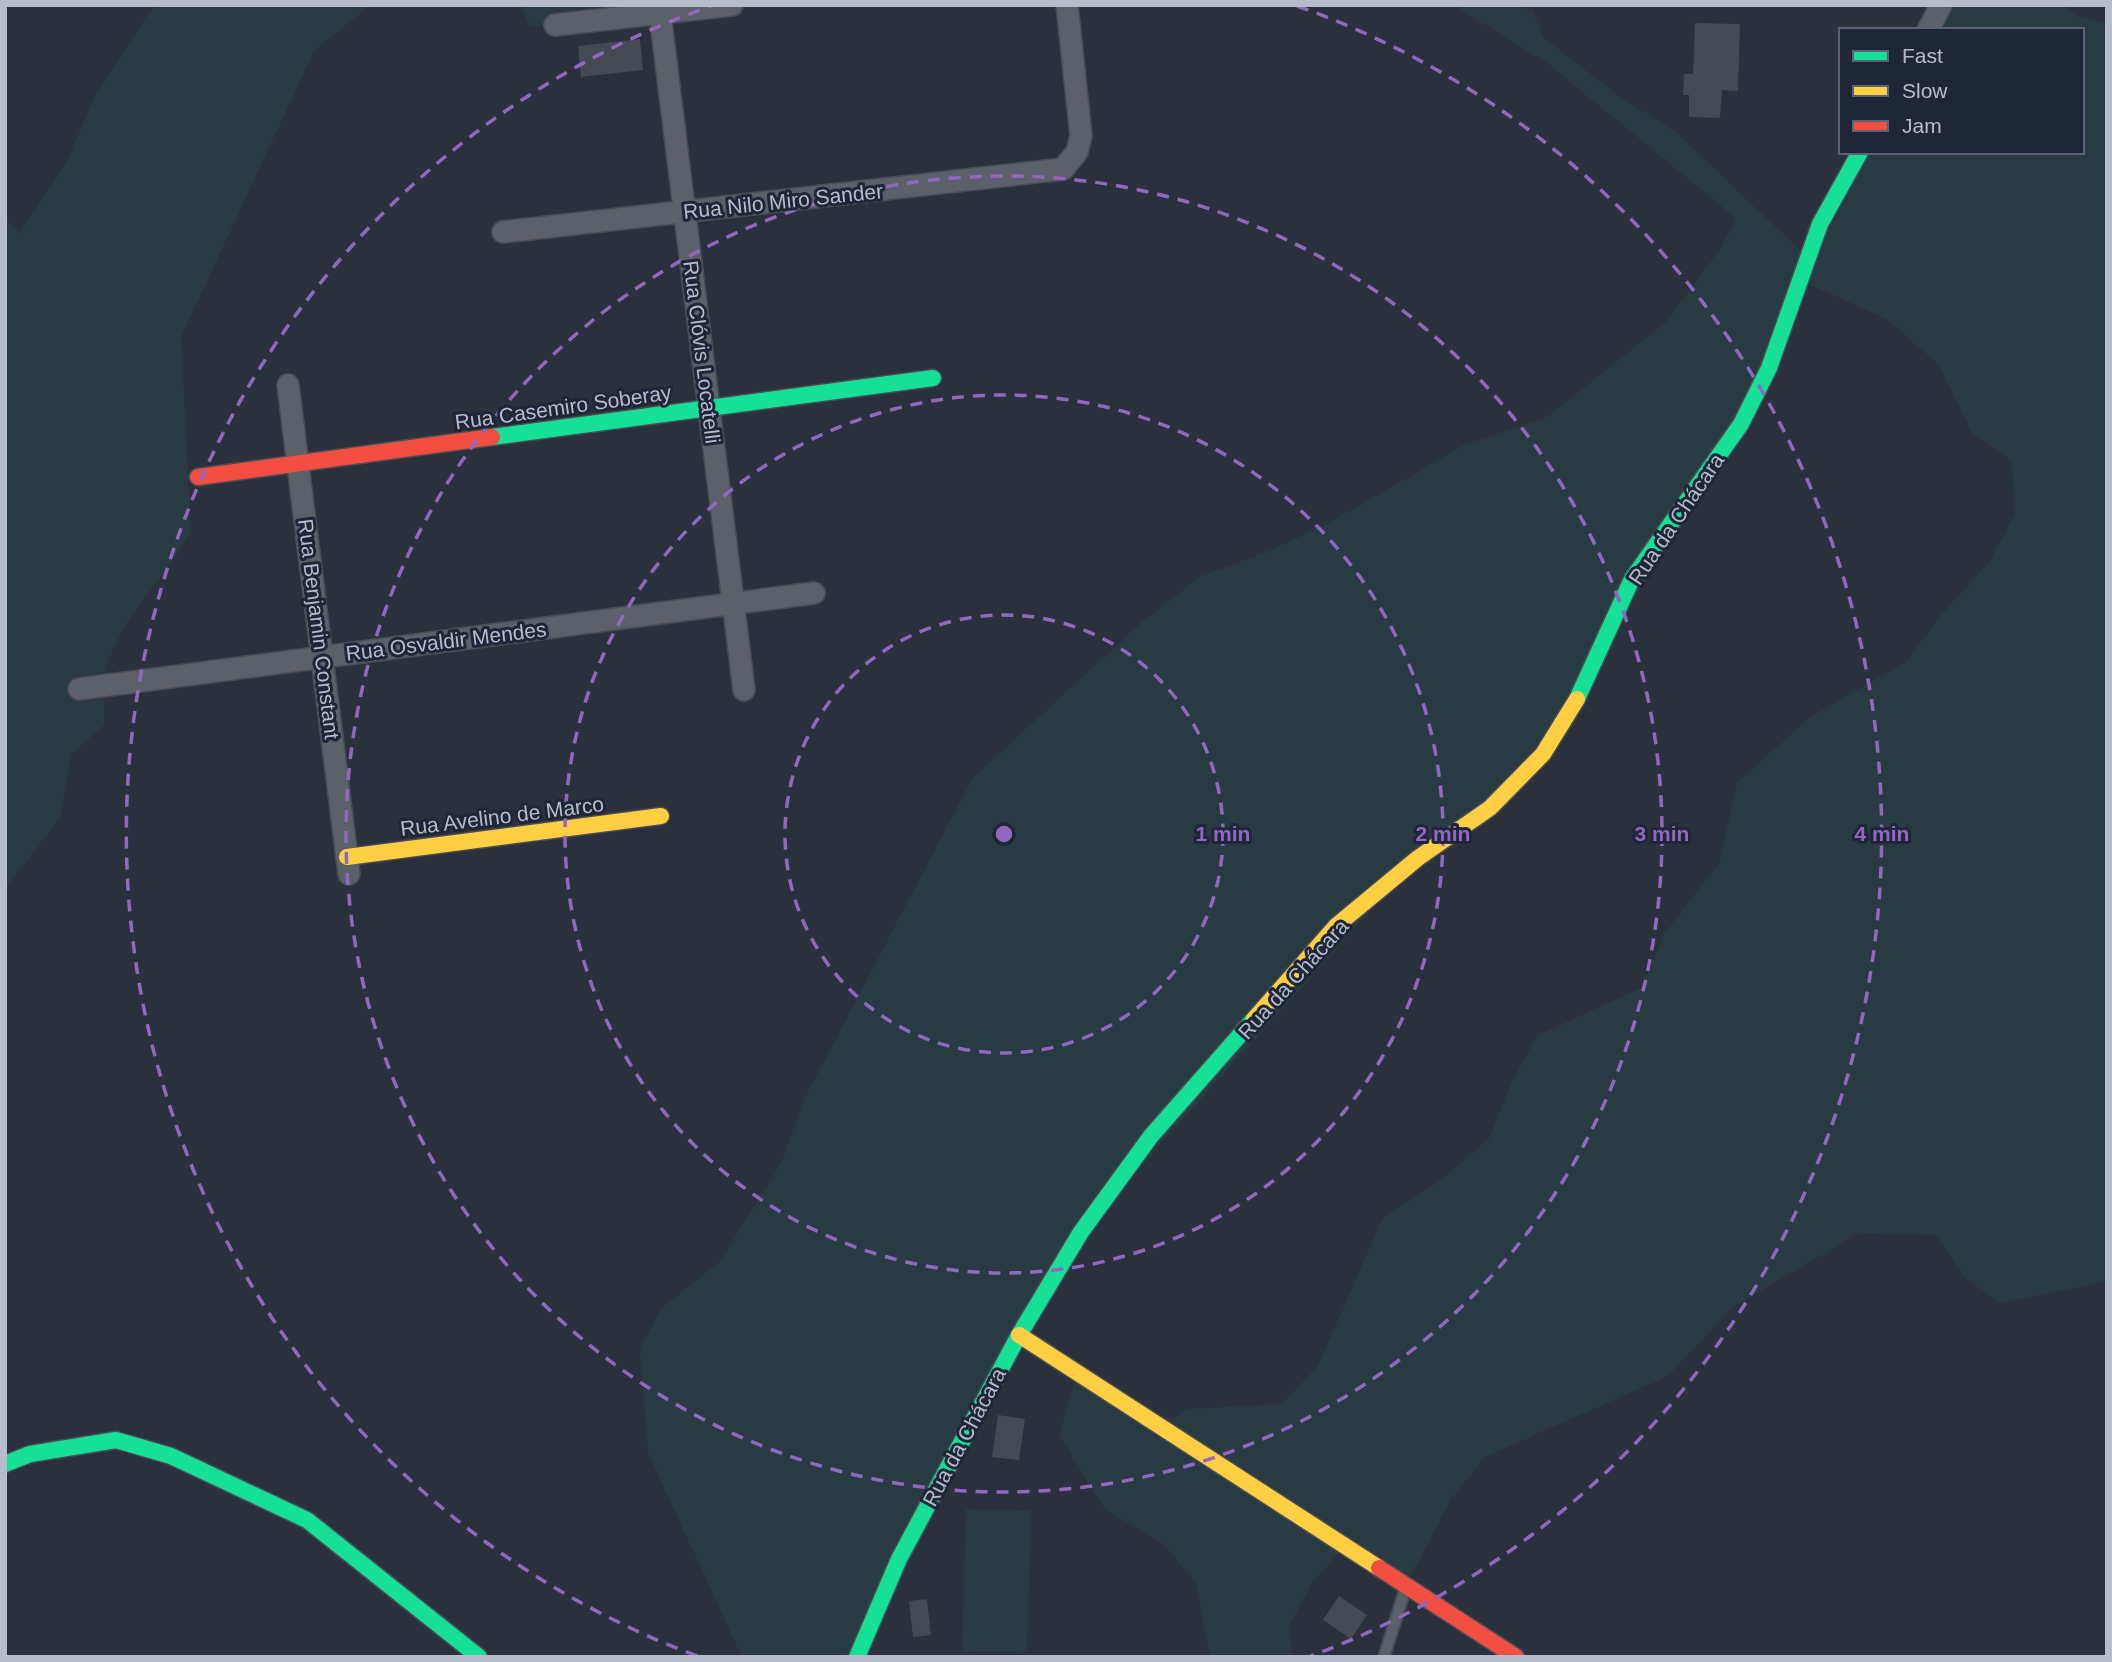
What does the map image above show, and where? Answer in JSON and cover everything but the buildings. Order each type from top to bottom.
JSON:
[{"type":"street","points":[[555,25],[732,5]]},
{"type":"street","name":"Rua Nilo Miro Sander","points":[[503,232],[1063,169],[1077,152],[1082,136],[1067,5]]},
{"type":"street","points":[[1929,28],[1941,5]]},
{"type":"street","name":"Rua Clóvis Locatelli","points":[[660,14],[744,690]]},
{"type":"street","name":"Rua da Chácara","points":[[857,1657],[899,1559],[1019,1335],[1081,1232],[1151,1136],[1336,926],[1418,858],[1490,808],[1527,774],[1543,754],[1583,690],[1632,579],[1741,425],[1769,368],[1821,224],[1859,154]]},
{"type":"street","name":"Rua Casemiro Soberay","points":[[198,477],[933,378]]},
{"type":"street","name":"Rua Benjamin Constant","points":[[288,385],[348,865]]},
{"type":"street","name":"Rua Osvaldir Mendes","points":[[79,689],[814,593]]},
{"type":"street","name":"Rua Avelino de Marco","points":[[348,865],[662,816]]},
{"type":"street","points":[[1019,1335],[1516,1657]]},
{"type":"street","points":[[5,1464],[30,1454],[116,1440],[171,1456],[307,1520],[479,1657]]},
{"type":"lane","points":[[1384,1657],[1407,1584]]},
{"type":"shaded area","points":[[154,5],[371,5],[314,51],[181,337],[191,532],[133,614],[114,648],[105,672],[104,725],[71,755],[60,818],[5,889],[5,217],[19,233],[66,163],[95,96]]},
{"type":"shaded area","points":[[519,5],[732,5],[531,27]]},
{"type":"shaded area","points":[[1453,5],[1511,5],[1533,10],[1543,37],[1623,99],[1676,132],[1808,258],[1859,154],[2084,154],[2084,28],[1929,28],[1941,5],[2065,5],[2076,16],[2107,23],[2107,1281],[2001,1303],[1965,1278],[1936,1235],[1859,1233],[1733,1307],[1668,1376],[1485,1457],[1451,1499],[1407,1584],[1346,1545],[1312,1583],[1289,1627],[1293,1657],[1210,1657],[1196,1583],[1165,1546],[1104,1508],[1059,1435],[1077,1373],[1163,1428],[1185,1409],[1281,1404],[1318,1366],[1383,1217],[1442,1179],[1489,1139],[1513,1079],[1538,1035],[1641,988],[1665,933],[1719,863],[1737,783],[1810,717],[1906,662],[1942,614],[1990,561],[2015,514],[2012,461],[1973,434],[1939,365],[1887,319],[1801,281],[1769,368],[1543,754],[1418,858],[1081,1232],[857,1657],[742,1657],[648,1453],[640,1349],[661,1309],[720,1261],[780,1165],[806,1096],[972,779],[1142,622],[1201,576],[1269,551],[1327,524],[1466,444],[1547,417],[1667,321],[1720,249],[1736,218],[1547,63]]},
{"type":"shaded area","points":[[966,1509],[1031,1511],[1027,1653],[962,1651]]},
{"type":"traffic: fast","points":[[1577,699],[1632,579],[1741,424],[1769,368],[1820,224],[1859,154]]},
{"type":"traffic: fast","points":[[492,437],[933,378]]},
{"type":"traffic: fast","points":[[857,1657],[899,1559],[1019,1335],[1081,1232],[1151,1136],[1254,1019]]},
{"type":"traffic: fast","points":[[5,1464],[30,1454],[116,1440],[171,1456],[307,1520],[479,1657]]},
{"type":"traffic: slow","points":[[1254,1019],[1336,926],[1418,858],[1490,808],[1543,754],[1577,699]]},
{"type":"traffic: slow","points":[[347,857],[661,816]]},
{"type":"traffic: slow","points":[[1019,1335],[1379,1568]]},
{"type":"traffic: jam","points":[[198,477],[492,437]]},
{"type":"traffic: jam","points":[[1379,1568],[1516,1657]]}]
